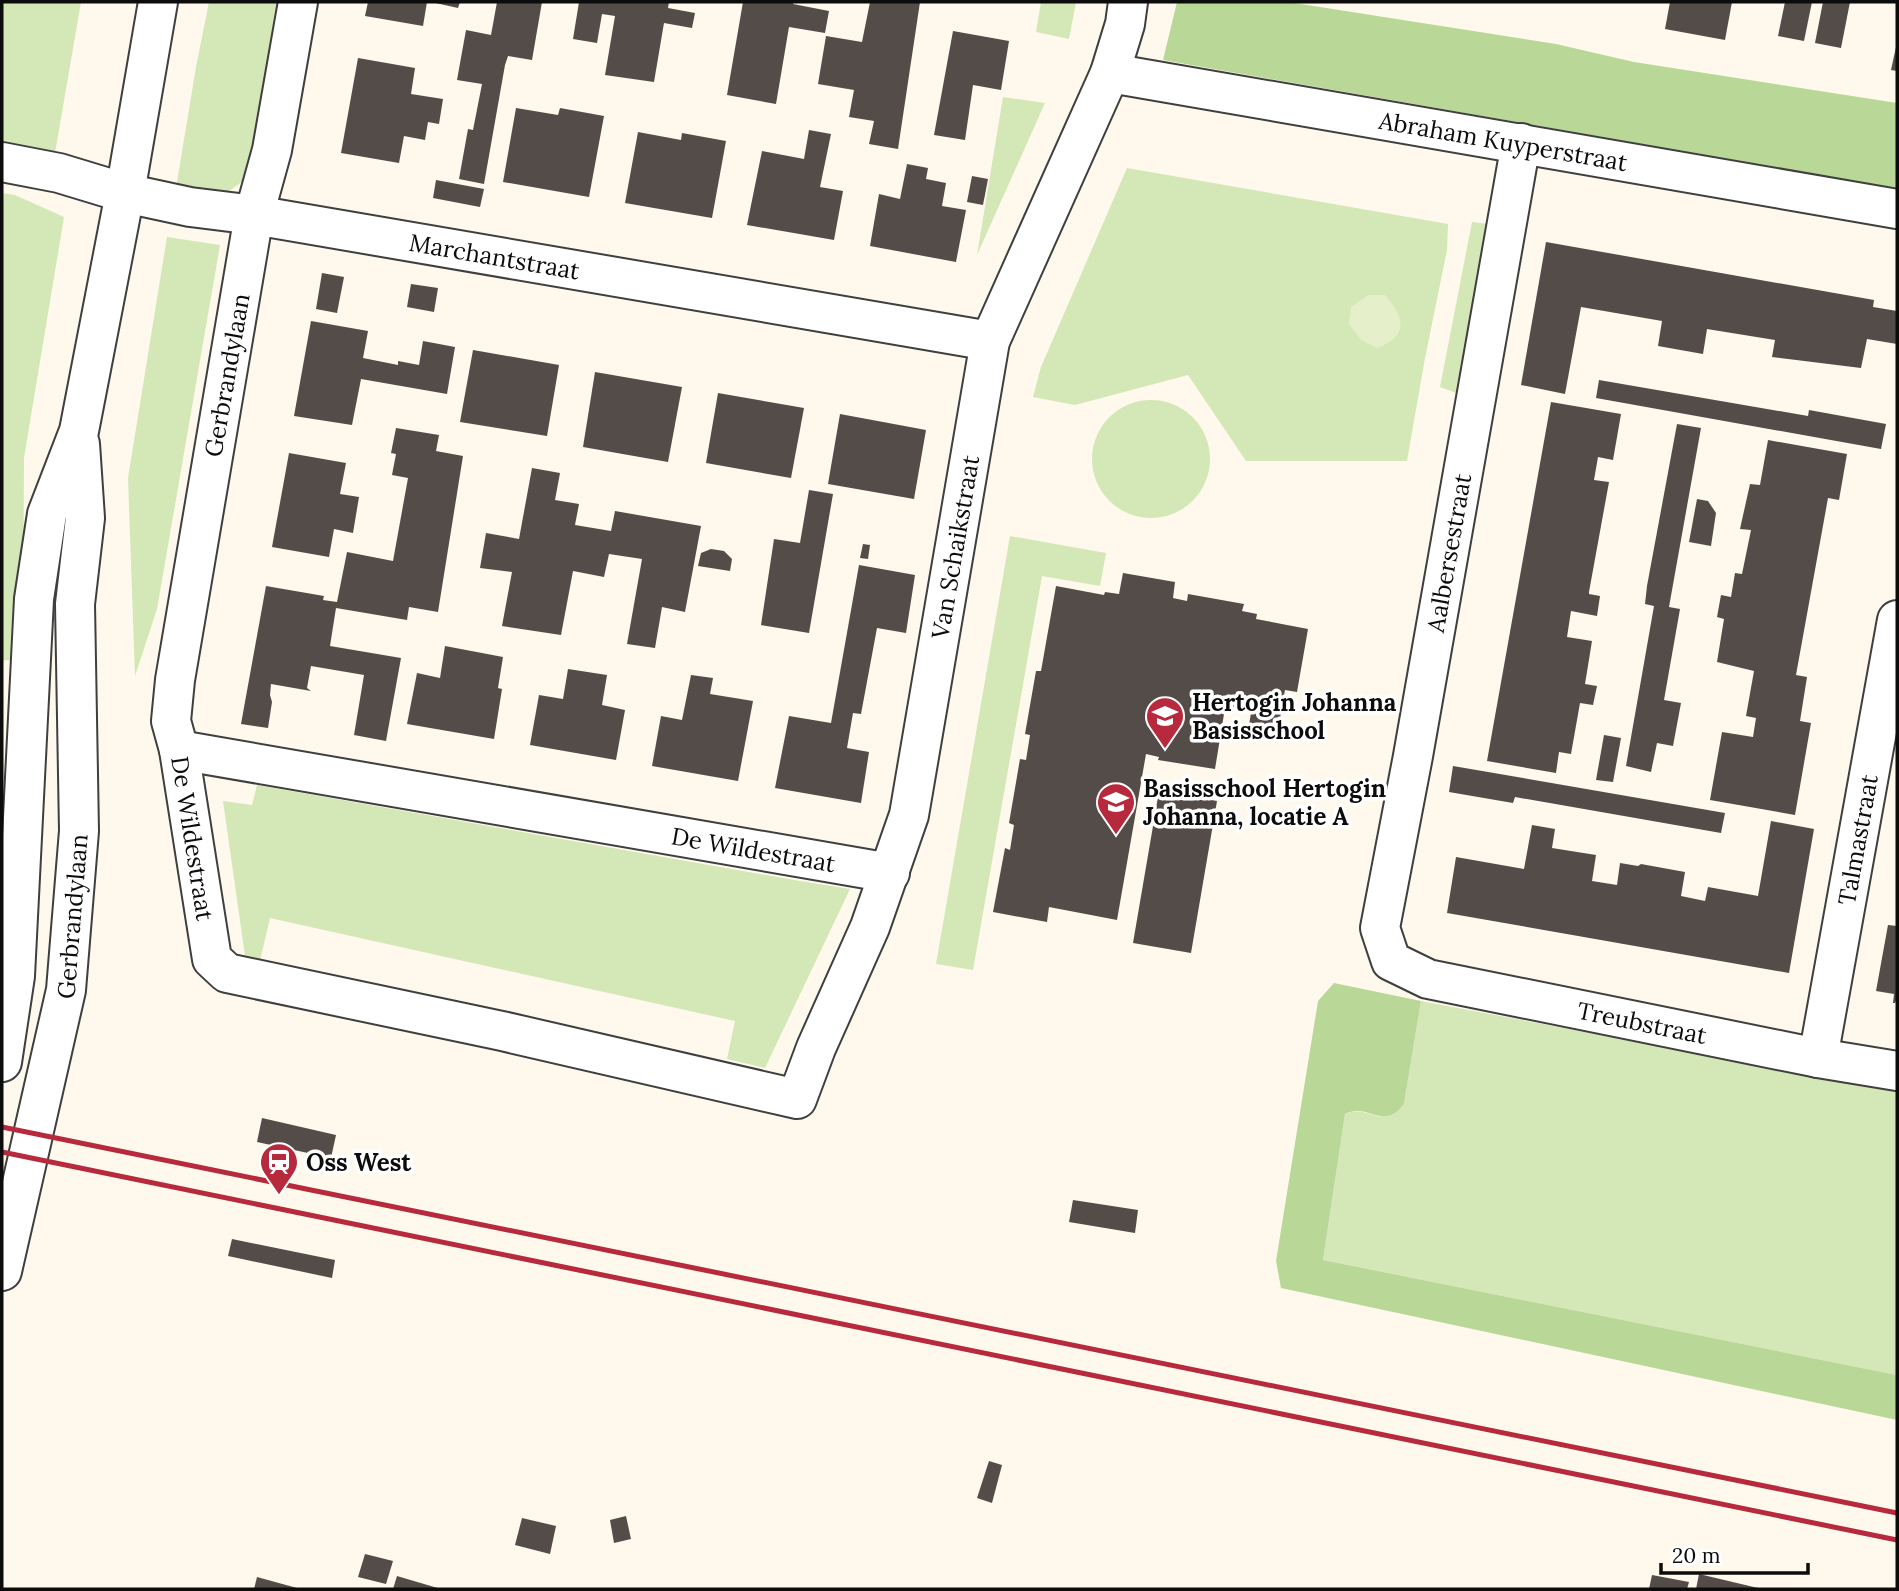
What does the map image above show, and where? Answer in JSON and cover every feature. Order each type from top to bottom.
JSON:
[{"type":"street","name":"Gerbrandylaan","points":[[2,1062],[15,976],[34,599],[47,514],[79,431],[125,193],[158,2]]},
{"type":"street","name":"Gerbrandylaan","points":[[179,750],[171,721],[175,680],[254,215],[272,150],[298,2]]},
{"type":"street","name":"Van Schaikstraat","points":[[797,1099],[816,1048],[870,927],[909,815],[990,341],[1110,73],[1125,24],[1128,2]]},
{"type":"street","name":"Abraham Kuyperstraat","points":[[1110,73],[1897,209]]},
{"type":"street","name":"Aalbersestraat","points":[[1391,961],[1380,928],[1521,143]]},
{"type":"street","name":"Marchantstraat","points":[[2,162],[59,173],[125,193],[190,207],[254,215],[990,341]]},
{"type":"street","name":"Gerbrandylaan","points":[[2,1271],[66,990],[79,831],[75,604],[85,518],[79,431]]},
{"type":"street","name":"Talmastraat","points":[[1818,1058],[1897,620]]},
{"type":"street","name":"De Wildestraat","points":[[797,1099],[502,1031],[227,973],[212,959],[179,750],[890,873]]},
{"type":"street","name":"Treubstraat","points":[[1391,961],[1428,979],[1818,1058],[1897,1070]]},
{"type":"green space","points":[[2,2],[81,2],[55,153],[21,156],[2,149]]},
{"type":"green space","points":[[209,2],[287,2],[254,169],[227,192],[210,195],[175,194],[196,67]]},
{"type":"green space","points":[[1041,2],[1076,2],[1069,39],[1036,32]]},
{"type":"green space","points":[[1177,2],[1288,2],[1556,44],[1634,62],[1897,103],[1897,189],[1163,60]]},
{"type":"green space","points":[[1003,97],[1045,103],[977,255]]},
{"type":"green space","points":[[1127,168],[1448,224],[1447,250],[1407,461],[1246,461],[1188,375],[1075,405],[1033,397],[1041,367]]},
{"type":"green space","points":[[2,193],[15,195],[64,217],[24,458],[23,661],[2,660]]},
{"type":"green space","points":[[1472,222],[1489,224],[1459,394],[1440,387]]},
{"type":"green space","points":[[167,237],[220,245],[157,609],[135,676],[128,478]]},
{"type":"green space","points":[[1368,295],[1385,295],[1400,319],[1399,332],[1395,338],[1377,348],[1361,340],[1349,324],[1351,307]]},
{"type":"green space","points":[[1151,400],[1173,405],[1193,417],[1205,437],[1210,459],[1205,481],[1193,501],[1173,513],[1151,518],[1129,513],[1109,501],[1097,481],[1092,459],[1097,437],[1109,417],[1129,405]]},
{"type":"green space","points":[[1010,536],[1106,553],[1100,586],[1042,576],[973,970],[936,964]]},
{"type":"green space","points":[[257,785],[850,889],[765,1068],[727,1059],[735,1021],[270,918],[259,965],[245,956],[223,801],[252,805]]},
{"type":"green space","points":[[1334,983],[1421,1001],[1404,1104],[1389,1116],[1361,1111],[1345,1114],[1323,1260],[1897,1375],[1897,1420],[1281,1288],[1276,1261],[1318,1001]]},
{"type":"green space","points":[[1421,1001],[1897,1091],[1897,1375],[1323,1260],[1345,1114],[1361,1112],[1389,1116],[1404,1104]]},
{"type":"building","points":[[368,2],[427,2],[423,26],[365,16]]},
{"type":"building","points":[[431,2],[460,2],[458,8]]},
{"type":"building","points":[[497,2],[542,2],[532,60],[508,56],[505,65],[484,184],[459,179],[468,129],[473,130],[482,84],[457,80],[466,30],[491,35]]},
{"type":"building","points":[[579,2],[669,2],[668,8],[695,13],[692,28],[664,23],[654,82],[605,75],[615,16],[602,14],[597,43],[573,39]]},
{"type":"building","points":[[743,2],[793,2],[829,11],[825,33],[789,27],[776,104],[727,95]]},
{"type":"building","points":[[870,2],[920,2],[898,149],[869,144],[874,121],[849,117],[854,90],[818,84],[826,36],[862,42]]},
{"type":"building","points":[[1670,2],[1732,2],[1725,40],[1665,29]]},
{"type":"building","points":[[1785,2],[1812,2],[1804,41],[1778,36]]},
{"type":"building","points":[[1823,2],[1850,2],[1841,48],[1815,43]]},
{"type":"building","points":[[953,31],[1009,41],[1001,90],[973,85],[965,140],[934,135]]},
{"type":"building","points":[[1897,47],[1897,71],[1891,70]]},
{"type":"building","points":[[358,58],[415,68],[411,94],[443,99],[439,124],[428,122],[425,140],[404,136],[399,163],[341,153]]},
{"type":"building","points":[[516,108],[558,115],[560,108],[604,116],[589,197],[503,182]]},
{"type":"building","points":[[809,130],[831,134],[820,187],[843,191],[834,240],[747,225],[762,151],[804,159]]},
{"type":"building","points":[[638,132],[681,140],[682,133],[726,141],[712,218],[625,203]]},
{"type":"building","points":[[907,164],[928,168],[926,179],[946,183],[942,206],[966,210],[956,262],[870,246],[879,194],[900,199]]},
{"type":"building","points":[[972,176],[988,179],[983,205],[967,202]]},
{"type":"building","points":[[436,180],[484,189],[480,207],[433,198]]},
{"type":"building","points":[[1546,242],[1874,300],[1873,307],[1897,311],[1897,344],[1867,339],[1861,368],[1772,357],[1775,340],[1707,329],[1703,354],[1658,346],[1662,321],[1581,307],[1565,394],[1521,385]]},
{"type":"building","points":[[322,273],[344,277],[337,313],[316,309]]},
{"type":"building","points":[[411,284],[438,288],[434,312],[407,307]]},
{"type":"building","points":[[311,321],[368,331],[363,358],[398,365],[398,361],[419,365],[423,341],[455,347],[447,394],[361,379],[352,425],[294,416]]},
{"type":"building","points":[[473,350],[559,365],[547,436],[460,422]]},
{"type":"building","points":[[595,372],[682,387],[668,462],[583,447]]},
{"type":"building","points":[[1599,380],[1808,416],[1809,410],[1886,424],[1881,449],[1596,398]]},
{"type":"building","points":[[718,393],[804,408],[791,478],[706,463]]},
{"type":"building","points":[[1551,402],[1621,414],[1613,460],[1598,457],[1594,480],[1609,482],[1589,592],[1600,596],[1597,616],[1571,611],[1567,637],[1592,641],[1585,684],[1597,686],[1593,705],[1580,703],[1571,754],[1559,752],[1556,773],[1487,761]]},
{"type":"building","points":[[840,414],[926,430],[914,499],[828,484]]},
{"type":"building","points":[[1677,424],[1701,428],[1669,607],[1680,609],[1664,700],[1681,703],[1673,746],[1657,743],[1651,772],[1626,766],[1654,606],[1645,604],[1647,586]]},
{"type":"building","points":[[396,428],[439,435],[436,451],[463,456],[438,612],[409,607],[407,620],[336,608],[330,646],[401,658],[386,741],[354,735],[364,675],[311,666],[307,688],[311,691],[271,684],[272,702],[268,728],[241,724],[266,586],[324,596],[323,600],[337,602],[347,552],[393,561],[408,478],[392,475],[396,454],[391,453]]},
{"type":"building","points":[[1768,440],[1847,454],[1839,500],[1828,498],[1796,675],[1807,677],[1800,721],[1811,723],[1795,815],[1710,800],[1722,732],[1753,737],[1756,718],[1746,716],[1754,671],[1717,662],[1724,619],[1717,617],[1721,595],[1731,597],[1735,573],[1742,574],[1751,530],[1740,529],[1750,484],[1760,485]]},
{"type":"building","points":[[289,453],[346,463],[340,494],[359,497],[353,533],[334,529],[329,557],[272,547]]},
{"type":"building","points":[[532,468],[560,473],[555,500],[579,504],[575,525],[611,531],[615,511],[701,526],[685,612],[662,607],[655,648],[627,644],[642,559],[609,554],[604,577],[573,571],[561,635],[502,626],[512,572],[480,568],[486,533],[519,539]]},
{"type":"building","points":[[809,490],[833,494],[809,633],[761,625],[774,539],[800,543]]},
{"type":"building","points":[[1697,499],[1708,501],[1716,513],[1711,546],[1689,542]]},
{"type":"building","points":[[863,544],[870,545],[868,559],[860,558]]},
{"type":"building","points":[[711,549],[724,551],[732,559],[730,571],[698,566],[701,553]]},
{"type":"building","points":[[859,565],[915,575],[906,633],[877,628],[861,714],[853,713],[847,748],[869,752],[861,803],[775,788],[789,716],[831,723]]},
{"type":"building","points":[[1123,573],[1175,582],[1173,598],[1187,601],[1188,594],[1244,604],[1242,611],[1257,614],[1256,619],[1308,629],[1297,692],[1285,690],[1278,730],[1249,725],[1251,713],[1225,708],[1215,769],[1158,760],[1159,757],[1146,754],[1117,920],[1049,907],[1047,922],[993,912],[1005,848],[1010,850],[1014,825],[1009,823],[1020,759],[1026,760],[1030,735],[1025,734],[1036,671],[1041,671],[1056,586],[1104,595],[1105,592],[1119,594]]},
{"type":"building","points":[[445,646],[503,657],[498,688],[502,689],[494,739],[407,724],[417,673],[440,678]]},
{"type":"building","points":[[568,669],[607,675],[602,705],[625,710],[616,760],[530,745],[539,695],[563,699]]},
{"type":"building","points":[[691,675],[713,678],[710,694],[753,701],[738,781],[652,766],[661,716],[682,720]]},
{"type":"building","points":[[1604,735],[1621,738],[1613,782],[1596,780]]},
{"type":"building","points":[[1453,766],[1725,813],[1721,833],[1515,797],[1513,803],[1449,792]]},
{"type":"building","points":[[1159,791],[1217,801],[1191,953],[1133,943]]},
{"type":"building","points":[[1771,821],[1814,829],[1789,973],[1447,913],[1456,857],[1524,869],[1532,825],[1555,829],[1552,848],[1596,855],[1592,881],[1617,885],[1620,863],[1638,866],[1641,864],[1685,872],[1681,896],[1705,901],[1708,887],[1758,896]]},
{"type":"building","points":[[1888,925],[1897,926],[1895,1003],[1894,994],[1876,991]]},
{"type":"building","points":[[262,1118],[336,1135],[331,1158],[257,1142]]},
{"type":"building","points":[[1073,1200],[1138,1210],[1135,1233],[1069,1222]]},
{"type":"building","points":[[232,1239],[335,1260],[332,1278],[228,1256]]},
{"type":"building","points":[[989,1461],[1002,1465],[992,1503],[977,1498]]},
{"type":"building","points":[[626,1516],[631,1539],[614,1543],[610,1520]]},
{"type":"building","points":[[522,1518],[556,1526],[550,1554],[515,1545]]},
{"type":"building","points":[[365,1554],[393,1561],[386,1584],[358,1577]]},
{"type":"building","points":[[1699,1574],[1758,1588],[1758,1589],[1696,1589]]},
{"type":"building","points":[[1652,1575],[1689,1582],[1687,1589],[1649,1589]]},
{"type":"building","points":[[397,1576],[441,1589],[393,1589]]},
{"type":"building","points":[[257,1577],[297,1588],[297,1589],[254,1589]]},
{"type":"railway","points":[[2,1127],[1897,1513]]},
{"type":"railway","points":[[2,1152],[1897,1540]]},
{"type":"place","name":"Hertogin Johanna Basisschool","points":[[1165,750]]},
{"type":"place","name":"Basisschool Hertogin Johanna, locatie A","points":[[1116,836]]},
{"type":"place","name":"Oss West","points":[[279,1196]]}]
